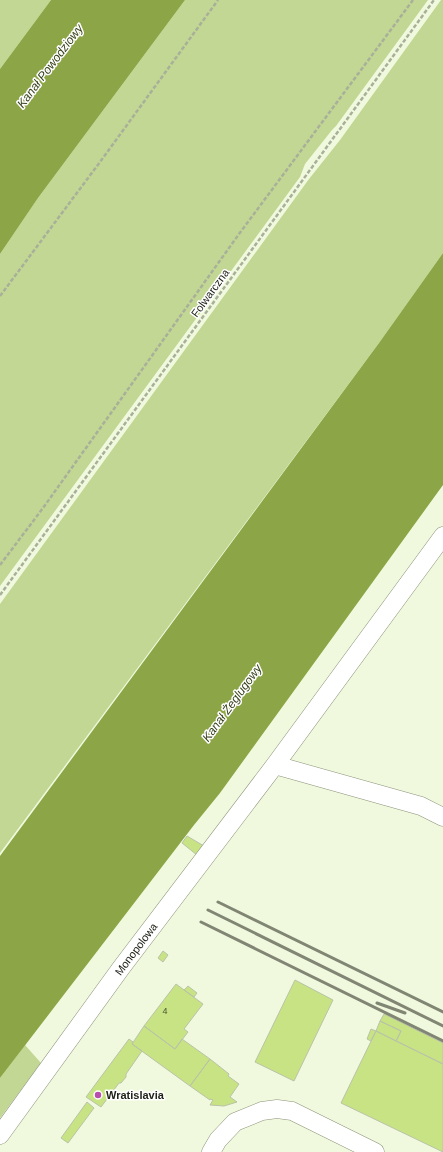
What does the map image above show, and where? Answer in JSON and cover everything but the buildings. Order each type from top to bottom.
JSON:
[{"type":"street","name":"Monopolowa","points":[[0,1135],[126,962],[275,765],[443,536]]},
{"type":"street","points":[[275,765],[421,806],[443,817]]},
{"type":"street","points":[[211,1152],[218,1140],[235,1122],[262,1111],[277,1109],[292,1111],[375,1152]]},
{"type":"path","points":[[0,296],[105,156],[218,0]]},
{"type":"path","points":[[0,565],[44,508],[239,234],[413,0]]},
{"type":"path","name":"Folwarczna","points":[[0,595],[434,0]]},
{"type":"shaded area","points":[[0,0],[51,0],[0,69]]},
{"type":"shaded area","points":[[185,0],[428,0],[336,126],[305,164],[300,177],[0,586],[0,254],[38,198]]},
{"type":"shaded area","points":[[441,0],[443,0],[443,253],[379,343],[0,853],[0,604]]},
{"type":"shaded area","points":[[25,1045],[41,1063],[0,1118],[0,1078]]},
{"type":"water","name":"Kanał Powodziowy","points":[[51,0],[185,0],[38,198],[0,254],[0,69]]},
{"type":"water","name":"Kanał Żeglugowy","points":[[443,253],[443,485],[220,793],[0,1078],[0,856],[379,343]]},
{"type":"railway","points":[[218,902],[443,1012]]},
{"type":"railway","points":[[208,910],[443,1026]]},
{"type":"railway","points":[[201,922],[443,1041]]},
{"type":"railway","points":[[377,1003],[405,1013]]},
{"type":"place","name":"Wratislavia","points":[[98,1095]]}]
